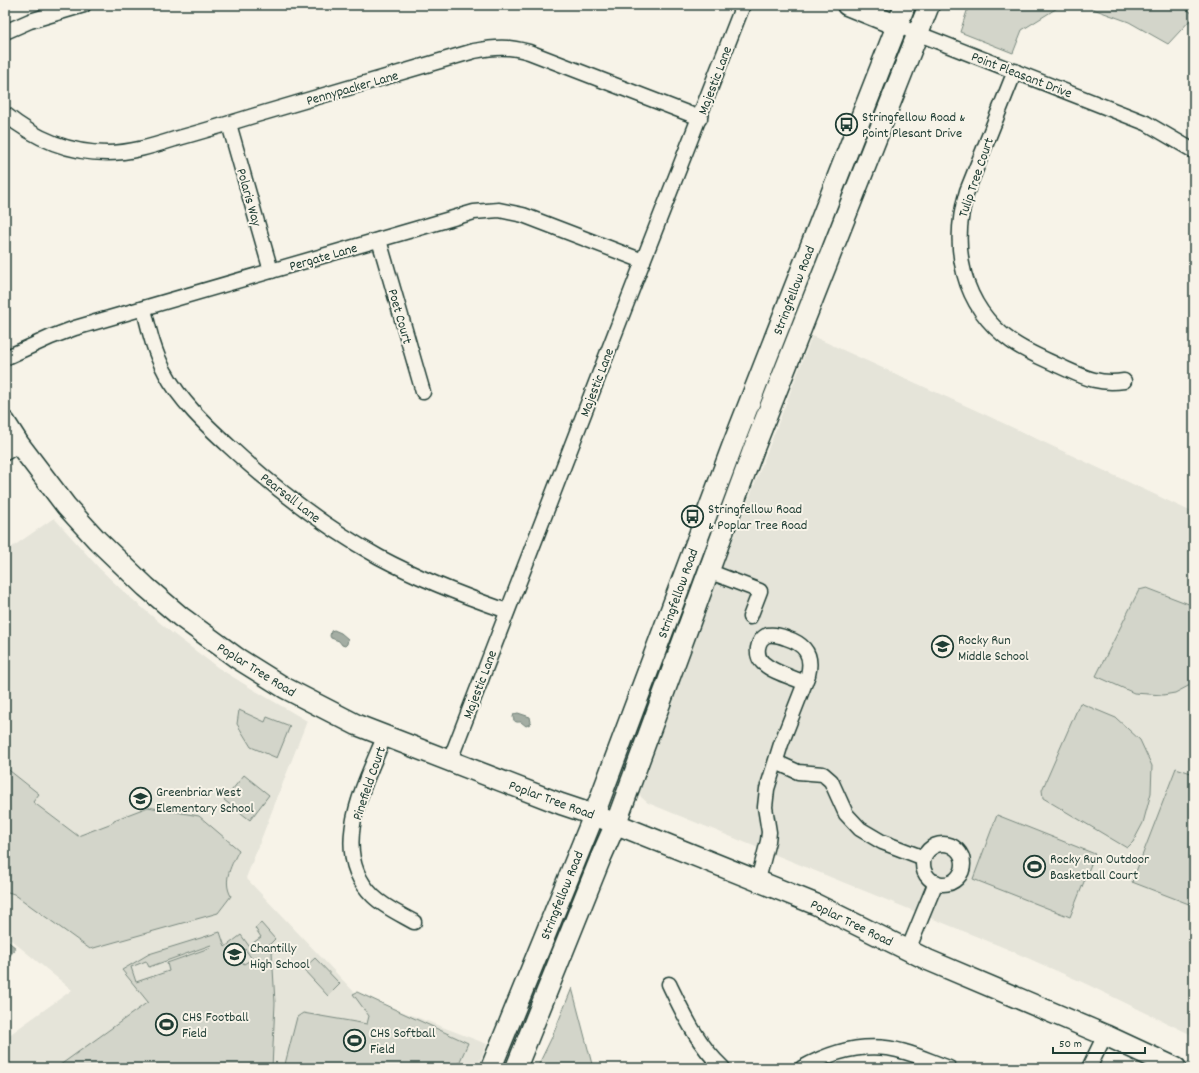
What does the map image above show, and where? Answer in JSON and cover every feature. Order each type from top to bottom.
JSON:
[{"type":"main road","name":"Point Pleasant Drive","points":[[847,5],[896,24]]},
{"type":"main road","name":"Stringfellow Road","points":[[491,1068],[594,814],[732,446],[904,5]]},
{"type":"main road","name":"Stringfellow Road","points":[[516,1068],[616,823],[754,448],[929,5]]},
{"type":"main road","name":"Poplar Tree Road","points":[[5,422],[12,449],[97,540],[146,587],[181,618],[241,661],[285,688],[357,725],[561,804],[594,814],[815,904],[935,963],[1105,1035],[1176,1068]]},
{"type":"street","points":[[5,32],[30,21],[84,5]]},
{"type":"street","name":"Majestic Lane","points":[[450,760],[642,261],[700,118],[743,5]]},
{"type":"street","name":"Point Pleasant Drive","points":[[896,24],[1146,123],[1194,151]]},
{"type":"street","name":"Pennypacker Lane","points":[[5,114],[18,124],[48,141],[67,148],[101,153],[132,151],[229,124],[474,51],[499,47],[515,48],[530,52],[700,118]]},
{"type":"street","name":"Tulip Tree Court","points":[[1015,71],[967,191],[962,208],[959,225],[959,245],[961,262],[966,281],[975,301],[988,319],[1002,334],[1020,347],[1092,380],[1110,383],[1124,381]]},
{"type":"street","name":"Polaris Way","points":[[229,124],[271,271]]},
{"type":"street","name":"Pergate Lane","points":[[5,358],[51,336],[75,328],[474,212],[499,210],[523,214],[642,261]]},
{"type":"street","name":"Poet Court","points":[[379,240],[423,392]]},
{"type":"street","name":"Pearsall Lane","points":[[144,308],[157,355],[165,373],[176,389],[214,431],[269,481],[326,524],[378,556],[433,582],[507,611]]},
{"type":"street","points":[[708,571],[760,591],[750,617]]},
{"type":"street","points":[[758,880],[769,832],[765,807],[767,789],[805,683]]},
{"type":"street","name":"Pinefield Court","points":[[385,735],[354,815],[351,836],[354,862],[364,886],[372,896],[382,904],[414,922]]},
{"type":"street","points":[[776,762],[798,772],[823,774],[831,781],[846,814],[860,829],[882,842],[924,858]]},
{"type":"street","points":[[943,844],[949,845],[959,853],[962,865],[958,876],[948,883],[942,884],[936,882],[926,875],[924,870],[924,858],[931,848],[943,844]]},
{"type":"street","points":[[908,950],[936,882]]},
{"type":"street","points":[[669,984],[690,1027],[704,1048],[723,1068]]},
{"type":"street","points":[[1089,1068],[1105,1035]]},
{"type":"street","points":[[802,1068],[818,1059],[836,1052],[854,1048],[873,1047],[906,1052],[949,1068]]},
{"type":"shaded area","points":[[969,5],[1062,5],[1022,30],[1013,53],[960,32]]},
{"type":"shaded area","points":[[1082,5],[1179,5],[1194,14],[1194,16],[1168,44],[1129,22]]},
{"type":"shaded area","name":"Rocky Run Middle School","points":[[812,336],[984,414],[1194,513],[1194,1036],[1082,982],[1005,948],[648,803],[641,797],[638,790],[639,782]]},
{"type":"shaded area","name":"Greenbriar West Elementary School","points":[[54,518],[99,568],[125,593],[172,633],[217,667],[307,721],[246,878],[356,994],[487,1044],[477,1068],[5,1068],[5,1038],[72,990],[5,935],[5,552]]},
{"type":"shaded area","points":[[1147,588],[1194,606],[1194,683],[1175,693],[1163,695],[1134,693],[1096,676],[1139,590]]},
{"type":"shaded area","points":[[334,630],[341,633],[348,639],[345,646],[339,641],[331,638],[331,631]]},
{"type":"shaded area","points":[[1080,703],[1116,718],[1140,740],[1152,766],[1151,793],[1143,823],[1133,842],[1127,848],[1043,798],[1042,790]]},
{"type":"shaded area","points":[[239,710],[265,722],[267,717],[290,726],[277,758],[251,747],[237,724]]},
{"type":"shaded area","points":[[518,713],[530,717],[530,724],[526,726],[521,722],[515,721],[513,719],[514,714]]},
{"type":"shaded area","points":[[5,767],[39,794],[33,802],[78,836],[148,807],[199,816],[239,850],[229,872],[227,884],[231,896],[218,913],[90,949],[14,894],[5,891]]},
{"type":"shaded area","points":[[1176,768],[1194,774],[1194,906],[1132,882]]},
{"type":"shaded area","points":[[244,775],[269,795],[250,820],[224,800]]},
{"type":"shaded area","name":"Rocky Run Outdoor Basketball Court","points":[[997,815],[1095,854],[1070,917],[973,879]]},
{"type":"shaded area","points":[[261,923],[275,939],[268,946],[272,951],[275,1003],[272,1068],[56,1068],[148,1002],[122,970],[149,954],[220,932],[225,947],[241,935],[249,946],[261,937],[255,928]],"holes":[[[211,945],[212,947],[167,963],[169,971],[136,982],[131,967],[146,961],[149,967]],[[245,949],[252,959],[244,964],[237,955]]]},
{"type":"shaded area","points":[[5,939],[16,948],[8,958],[5,956]]},
{"type":"shaded area","points":[[315,958],[340,984],[328,996],[303,969]]},
{"type":"shaded area","points":[[572,988],[593,1068],[537,1068],[552,1037]]},
{"type":"shaded area","name":"CHS Softball Field","points":[[357,992],[468,1043],[457,1068],[284,1068],[297,1017],[303,1013],[367,1024],[369,1016],[353,994]]},
{"type":"place","name":"Stringfellow Road & Point Plesant Drive","points":[[846,124]]},
{"type":"place","name":"Stringfellow Road & Poplar Tree Road","points":[[692,516]]},
{"type":"place","name":"Rocky Run Middle School","points":[[943,647]]},
{"type":"place","name":"Greenbriar West Elementary School","points":[[141,799]]},
{"type":"place","name":"Rocky Run Outdoor Basketball Court","points":[[1034,866]]},
{"type":"place","name":"Chantilly High School","points":[[235,955]]},
{"type":"place","name":"CHS Football Field","points":[[166,1024]]},
{"type":"place","name":"CHS Softball Field","points":[[355,1040]]}]
